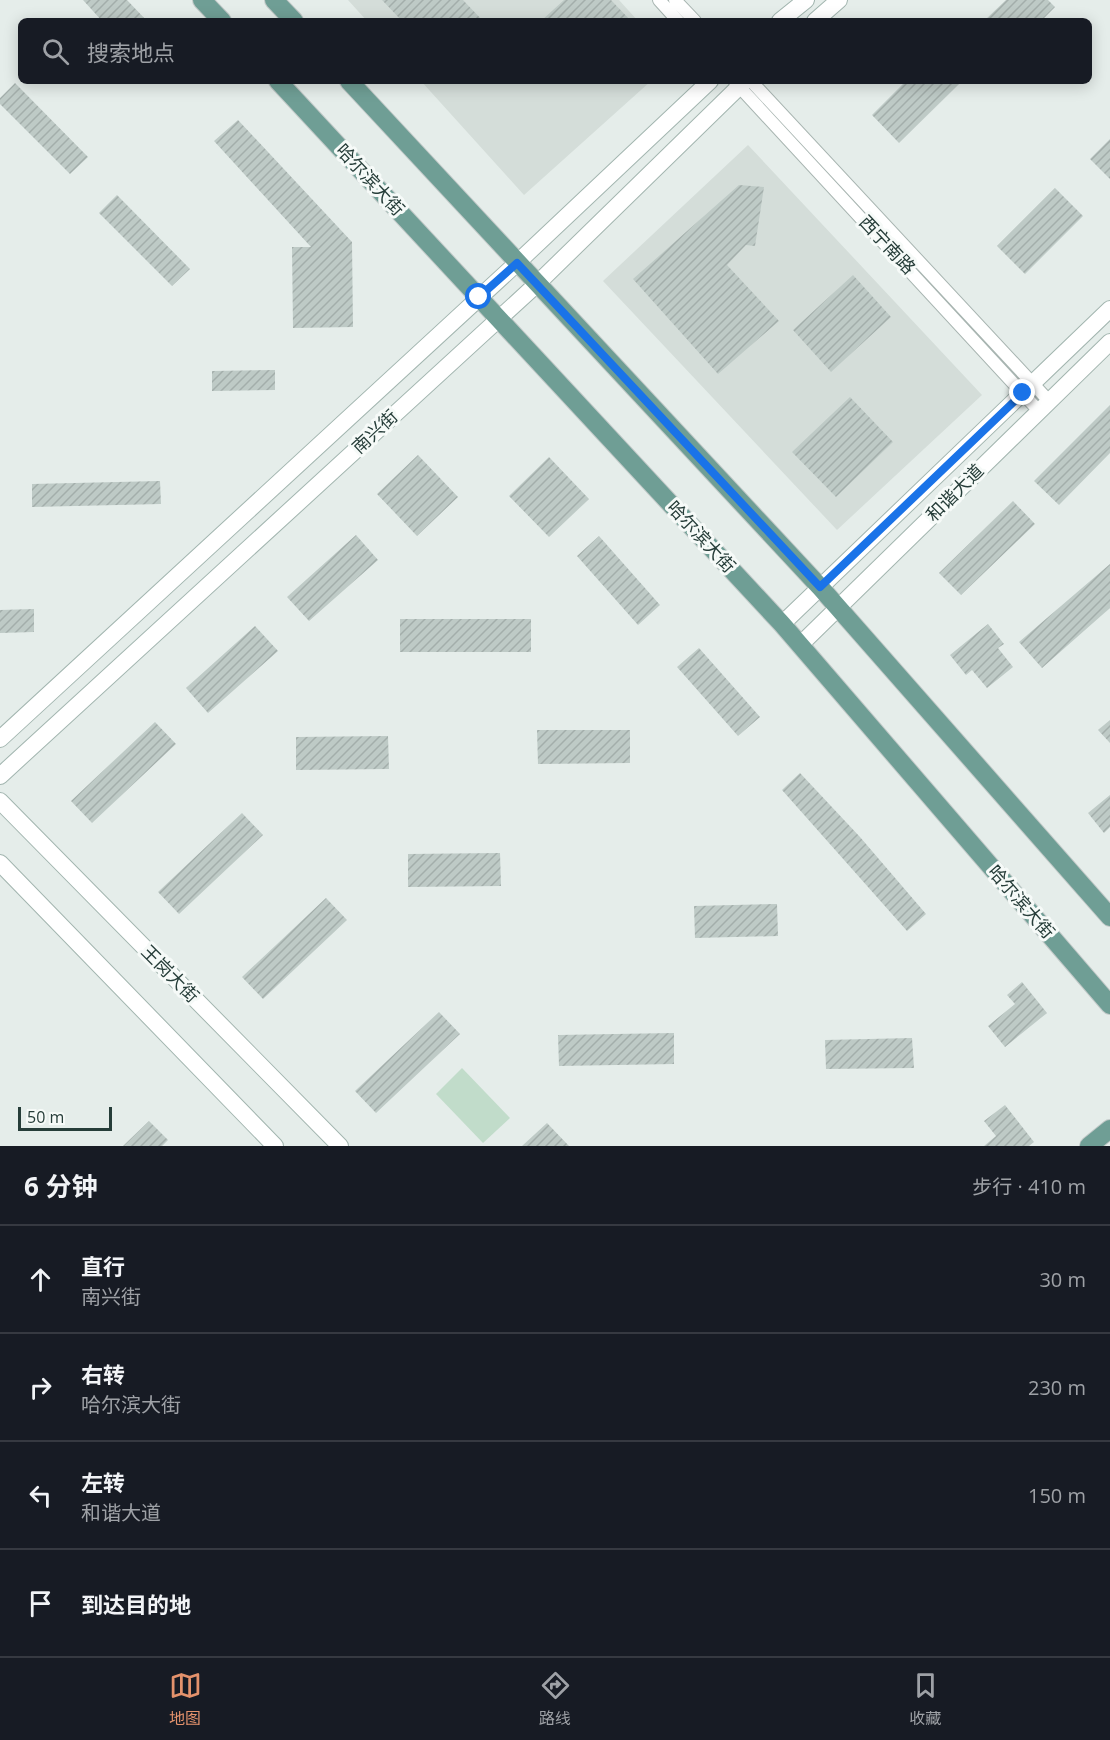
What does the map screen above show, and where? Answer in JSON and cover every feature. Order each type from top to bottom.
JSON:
[{"type":"main road","points":[[202,0],[219,18]]},
{"type":"main road","points":[[274,0],[291,18]]},
{"type":"main road","name":"哈尔滨大街","points":[[281,84],[782,624],[1110,1005]]},
{"type":"main road","points":[[352,84],[820,587],[1110,917]]},
{"type":"main road","points":[[1089,1146],[1110,1129]]},
{"type":"street","points":[[659,0],[675,18]]},
{"type":"street","points":[[675,0],[692,18]]},
{"type":"street","points":[[784,18],[806,0]]},
{"type":"street","points":[[818,18],[839,0]]},
{"type":"street","name":"南兴街","points":[[0,739],[517,263],[707,84]]},
{"type":"street","name":"南兴街","points":[[0,776],[538,283],[740,84]]},
{"type":"street","name":"西宁南路","points":[[744,84],[1043,405]]},
{"type":"street","name":"和谐大道","points":[[782,624],[1110,309]]},
{"type":"street","name":"和谐大道","points":[[800,645],[1110,342]]},
{"type":"street","name":"王岗大街","points":[[0,801],[340,1146]]},
{"type":"street","points":[[0,863],[276,1146]]},
{"type":"shaded area","points":[[348,0],[619,0],[635,18],[364,18]]},
{"type":"shaded area","points":[[424,84],[648,84],[524,195]]},
{"type":"shaded area","points":[[748,145],[982,395],[837,530],[603,281]]},
{"type":"green space","points":[[462,1068],[510,1118],[483,1143],[436,1094]]},
{"type":"building","points":[[83,0],[127,0],[144,18],[99,18]]},
{"type":"building","points":[[382,0],[463,0],[480,18],[399,18]]},
{"type":"building","points":[[564,0],[611,0],[628,18],[544,18]]},
{"type":"building","points":[[1006,0],[1048,0],[1055,7],[1044,18],[987,18]]},
{"type":"building","points":[[15,83],[88,157],[70,174],[0,104],[0,98]]},
{"type":"building","points":[[903,84],[959,84],[899,143],[872,115]]},
{"type":"building","points":[[238,120],[352,242],[353,327],[293,328],[292,247],[311,247],[214,141]]},
{"type":"building","points":[[1110,139],[1110,179],[1090,159]]},
{"type":"building","points":[[739,185],[764,187],[755,246],[746,245],[727,265],[779,321],[718,374],[633,279]]},
{"type":"building","points":[[1055,188],[1083,216],[1025,274],[997,246]]},
{"type":"building","points":[[117,195],[190,269],[172,286],[99,213]]},
{"type":"building","points":[[853,275],[891,317],[831,372],[793,330]]},
{"type":"building","points":[[275,370],[275,390],[212,391],[212,371]]},
{"type":"building","points":[[850,397],[893,442],[836,497],[792,452]]},
{"type":"building","points":[[1110,405],[1110,453],[1059,505],[1034,481]]},
{"type":"building","points":[[418,455],[458,497],[417,536],[377,494]]},
{"type":"building","points":[[549,457],[589,499],[549,537],[509,496]]},
{"type":"building","points":[[160,481],[161,504],[32,507],[32,484]]},
{"type":"building","points":[[1013,501],[1035,524],[961,595],[939,573]]},
{"type":"building","points":[[356,535],[378,560],[309,621],[287,597]]},
{"type":"building","points":[[599,536],[660,605],[638,625],[577,556]]},
{"type":"building","points":[[1110,564],[1110,608],[1042,668],[1019,642]]},
{"type":"building","points":[[34,609],[34,632],[0,633],[0,610]]},
{"type":"building","points":[[400,619],[531,619],[531,652],[400,652]]},
{"type":"building","points":[[988,624],[1004,644],[998,648],[1013,667],[987,688],[972,670],[966,675],[950,655]]},
{"type":"building","points":[[255,626],[278,651],[208,713],[186,688]]},
{"type":"building","points":[[699,648],[760,717],[738,736],[677,667]]},
{"type":"building","points":[[1110,720],[1110,743],[1098,730]]},
{"type":"building","points":[[155,722],[176,744],[92,823],[71,801]]},
{"type":"building","points":[[537,730],[630,730],[630,763],[538,764]]},
{"type":"building","points":[[388,736],[389,769],[296,770],[296,737]]},
{"type":"building","points":[[800,773],[860,837],[926,914],[907,931],[782,790]]},
{"type":"building","points":[[1110,795],[1110,827],[1104,833],[1088,813]]},
{"type":"building","points":[[242,813],[263,835],[179,914],[158,892]]},
{"type":"building","points":[[500,853],[501,886],[408,887],[408,854]]},
{"type":"building","points":[[326,898],[347,920],[263,999],[242,977]]},
{"type":"building","points":[[777,904],[778,936],[695,938],[694,906]]},
{"type":"building","points":[[1022,982],[1047,1013],[1005,1047],[988,1026],[1015,1004],[1007,995]]},
{"type":"building","points":[[439,1012],[460,1034],[376,1113],[355,1091]]},
{"type":"building","points":[[674,1033],[674,1064],[559,1066],[558,1035]]},
{"type":"building","points":[[912,1038],[914,1068],[826,1069],[825,1040]]},
{"type":"building","points":[[1005,1105],[1034,1142],[1029,1146],[984,1146],[996,1136],[984,1121]]},
{"type":"building","points":[[149,1121],[168,1140],[162,1146],[123,1146]]},
{"type":"building","points":[[547,1123],[569,1146],[522,1146]]},
{"type":"route","points":[[479,297],[517,263],[820,587],[1023,393]]}]
